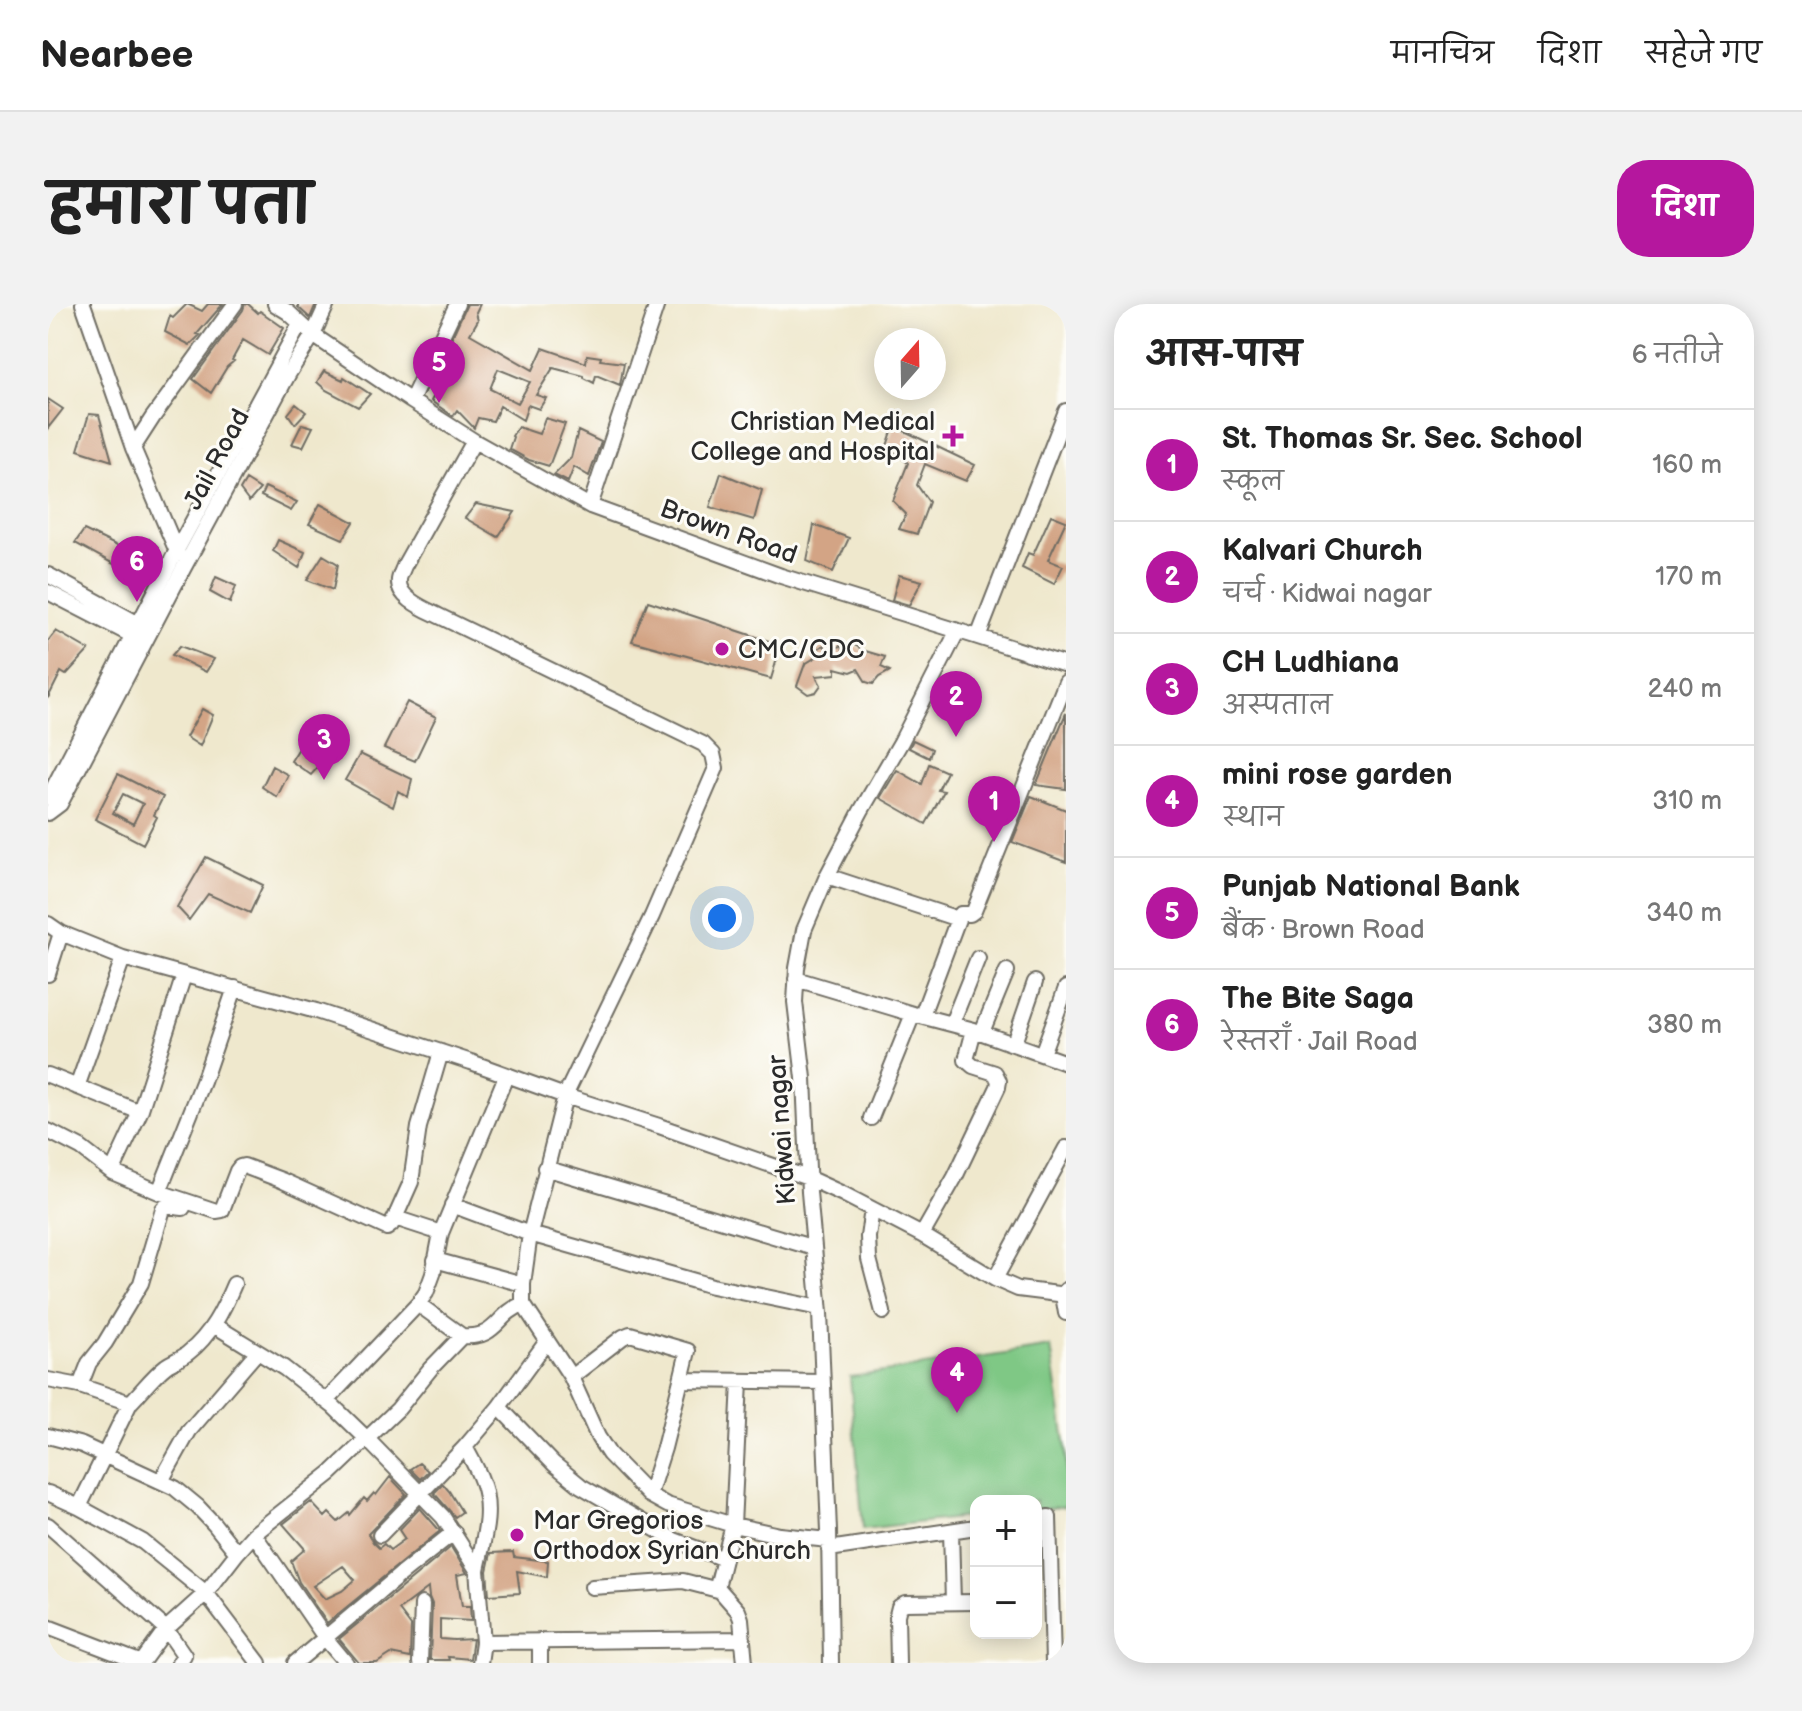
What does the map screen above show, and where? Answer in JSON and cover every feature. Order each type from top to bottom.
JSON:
[{"type":"street","points":[[83,304],[133,448],[183,569]]},
{"type":"street","points":[[133,448],[235,304]]},
{"type":"street","name":"Brown Road","points":[[275,304],[313,335],[411,401],[474,441],[590,506],[781,576],[1066,665]]},
{"type":"street","name":"Jail Road","points":[[142,633],[183,569],[289,373],[313,335],[327,304]]},
{"type":"street","points":[[411,401],[457,304]]},
{"type":"street","points":[[590,506],[657,304]]},
{"type":"street","points":[[48,813],[60,804],[142,633],[177,550],[300,324]]},
{"type":"street","points":[[978,637],[1066,411]]},
{"type":"street","points":[[474,441],[404,566],[399,578],[403,594],[439,616],[703,744],[713,754],[716,768],[652,916],[565,1096],[530,1234],[523,1304],[571,1377],[603,1446],[649,1495],[667,1505],[733,1525],[829,1544],[970,1528]]},
{"type":"street","points":[[48,575],[142,633]]},
{"type":"street","points":[[48,592],[142,633]]},
{"type":"street","name":"Kidwai nagar","points":[[831,1663],[819,1308],[808,1178],[804,1078],[795,1002],[796,979],[802,937],[827,876],[957,632]]},
{"type":"street","points":[[48,798],[142,633]]},
{"type":"street","points":[[871,1118],[958,919],[961,914],[974,911],[1066,682]]},
{"type":"street","points":[[827,876],[958,919]]},
{"type":"street","points":[[48,924],[55,942],[48,974]]},
{"type":"street","points":[[55,942],[316,1011],[808,1178],[922,1235],[995,1279],[1018,1289],[1065,1293],[1066,1313]]},
{"type":"street","points":[[77,1087],[123,958]]},
{"type":"street","points":[[952,1023],[978,958]]},
{"type":"street","points":[[922,1235],[955,1177],[998,1087],[995,1073],[970,1065],[966,1060],[1007,971]]},
{"type":"street","points":[[112,1172],[140,1112],[184,975]]},
{"type":"street","points":[[796,979],[978,1031],[1066,1063]]},
{"type":"street","points":[[1014,1043],[1035,982]]},
{"type":"street","points":[[159,1192],[203,1082],[235,988]]},
{"type":"street","points":[[1042,1054],[1066,988]]},
{"type":"street","points":[[48,1131],[88,1153],[112,1172],[190,1203],[221,1211],[237,1171],[244,1166],[387,1228],[395,1218],[411,1182],[419,1127],[441,1052]]},
{"type":"street","points":[[48,1075],[140,1112]]},
{"type":"street","points":[[326,1401],[426,1293],[441,1233],[506,1076]]},
{"type":"street","points":[[995,1279],[1066,1148]]},
{"type":"street","points":[[545,1168],[814,1248]]},
{"type":"street","points":[[80,1386],[89,1363],[105,1343],[141,1283],[165,1207],[180,1208],[190,1203]]},
{"type":"street","points":[[452,1205],[530,1234],[712,1286],[819,1308]]},
{"type":"street","points":[[872,1209],[869,1259],[883,1312]]},
{"type":"street","points":[[395,1218],[441,1233]]},
{"type":"street","points":[[435,1260],[523,1284]]},
{"type":"street","points":[[79,1507],[130,1403],[165,1367],[198,1345],[223,1310],[234,1284]]},
{"type":"street","points":[[418,1304],[462,1336],[476,1336],[492,1330],[511,1309],[523,1304]]},
{"type":"street","points":[[214,1325],[284,1368],[367,1439],[443,1517],[477,1570]]},
{"type":"street","points":[[571,1377],[630,1334],[688,1351],[649,1495]]},
{"type":"street","points":[[48,1627],[138,1662],[166,1629],[206,1593],[254,1534],[331,1473],[367,1439],[398,1409],[462,1336]]},
{"type":"street","points":[[380,1535],[465,1447],[499,1407],[547,1341]]},
{"type":"street","points":[[161,1481],[189,1431],[257,1352]]},
{"type":"street","points":[[48,1380],[80,1386],[130,1403]]},
{"type":"street","points":[[681,1380],[822,1382]]},
{"type":"street","points":[[740,1382],[733,1525],[717,1583],[718,1590],[740,1615],[745,1663]]},
{"type":"street","points":[[499,1407],[537,1448],[581,1486],[674,1540],[724,1559]]},
{"type":"street","points":[[48,1436],[82,1445],[175,1488],[198,1507],[237,1553]]},
{"type":"street","points":[[465,1447],[487,1500],[487,1525],[477,1570],[483,1642],[480,1663]]},
{"type":"street","points":[[48,1493],[143,1542],[206,1593],[259,1663]]},
{"type":"street","points":[[1053,1663],[1044,1602],[1043,1518],[1066,1515]]},
{"type":"street","points":[[48,1525],[166,1629],[184,1660]]},
{"type":"street","points":[[951,1531],[953,1602]]},
{"type":"street","points":[[295,1663],[454,1532]]},
{"type":"street","points":[[254,1534],[346,1663]]},
{"type":"street","points":[[592,1587],[683,1581],[718,1590]]},
{"type":"street","points":[[898,1663],[899,1607],[905,1603],[970,1602]]},
{"type":"street","points":[[420,1663],[422,1604]]},
{"type":"street","points":[[483,1642],[743,1639]]},
{"type":"street","points":[[540,1641],[540,1663]]},
{"type":"green space","points":[[1051,1347],[1066,1449],[1066,1506],[1042,1509],[1042,1495],[970,1495],[970,1517],[863,1529],[850,1377]]},
{"type":"building","points":[[187,304],[202,311],[208,304],[223,304],[190,345],[165,332],[170,316],[173,318]]},
{"type":"building","points":[[245,304],[284,328],[268,355],[243,340],[234,361],[211,393],[193,379]]},
{"type":"building","points":[[298,304],[316,304],[310,318],[298,307]]},
{"type":"building","points":[[467,304],[480,304],[476,312],[478,320],[470,334],[533,370],[543,348],[586,363],[587,355],[624,363],[620,385],[596,375],[594,383],[584,376],[553,368],[536,395],[546,398],[539,409],[528,405],[523,420],[500,406],[493,421],[478,418],[474,428],[457,410],[453,416],[431,401],[458,352],[447,348]],"holes":[[[498,369],[530,382],[518,403],[490,389]]]},
{"type":"building","points":[[324,371],[343,380],[344,377],[370,394],[358,407],[317,382]]},
{"type":"building","points":[[48,399],[63,409],[48,428]]},
{"type":"building","points":[[296,404],[306,412],[295,424],[288,414]]},
{"type":"building","points":[[89,414],[99,415],[112,461],[78,450]]},
{"type":"building","points":[[545,418],[565,424],[549,466],[509,449],[518,427],[539,434]]},
{"type":"building","points":[[302,424],[313,427],[303,447],[292,444]]},
{"type":"building","points":[[894,426],[975,465],[966,481],[925,464],[917,485],[929,502],[917,534],[899,529],[906,514],[893,501],[908,463],[887,446]]},
{"type":"building","points":[[578,431],[601,442],[589,476],[574,467],[568,482],[554,475],[571,458]]},
{"type":"building","points":[[721,473],[762,490],[754,520],[710,507]]},
{"type":"building","points":[[246,480],[260,489],[249,502],[240,490]]},
{"type":"building","points":[[265,487],[297,502],[291,511],[261,496]]},
{"type":"building","points":[[320,504],[354,522],[343,539],[309,524]]},
{"type":"building","points":[[476,504],[515,512],[498,537],[465,518]]},
{"type":"building","points":[[1051,515],[1066,521],[1048,560],[1063,566],[1054,584],[1022,568],[1028,553],[1033,555]]},
{"type":"building","points":[[814,525],[849,538],[833,572],[807,561]]},
{"type":"building","points":[[84,530],[136,555],[149,539],[158,547],[143,580],[75,543]]},
{"type":"building","points":[[278,540],[305,552],[299,568],[273,551]]},
{"type":"building","points":[[323,555],[338,564],[333,590],[307,580]]},
{"type":"building","points":[[899,575],[922,581],[909,605],[892,600]]},
{"type":"building","points":[[216,577],[236,586],[230,603],[210,592]]},
{"type":"building","points":[[648,601],[781,645],[771,679],[632,641]]},
{"type":"building","points":[[56,631],[89,650],[66,675],[61,672],[48,698],[48,641]]},
{"type":"building","points":[[851,643],[885,657],[881,667],[890,671],[873,684],[866,682],[858,669],[851,672],[836,668],[836,674],[816,676],[821,685],[816,692],[808,694],[797,686],[805,664],[816,657],[814,651],[824,645],[828,651],[840,646],[846,652]]},
{"type":"building","points":[[180,646],[214,659],[206,672],[172,655]]},
{"type":"building","points":[[407,702],[436,717],[415,761],[384,748]]},
{"type":"building","points":[[202,709],[213,715],[200,746],[186,737]]},
{"type":"building","points":[[1066,713],[1066,789],[1036,785]]},
{"type":"building","points":[[913,740],[932,749],[929,758],[909,748]]},
{"type":"building","points":[[301,745],[327,757],[311,775],[291,761]]},
{"type":"building","points":[[360,754],[412,779],[408,797],[398,791],[393,807],[345,780]]},
{"type":"building","points":[[929,764],[947,772],[938,790],[944,791],[926,824],[880,798],[897,770],[922,784]]},
{"type":"building","points":[[272,766],[288,775],[277,797],[262,787]]},
{"type":"building","points":[[118,774],[163,797],[143,844],[95,819]],"holes":[[[123,794],[143,804],[133,824],[113,813]]]},
{"type":"building","points":[[1031,796],[1066,810],[1066,862],[1012,842]]},
{"type":"building","points":[[206,857],[263,885],[250,913],[208,894],[189,920],[177,907]]},
{"type":"building","points":[[419,1463],[428,1471],[420,1479],[410,1469]]},
{"type":"building","points":[[390,1477],[406,1494],[368,1534],[379,1548],[384,1544],[390,1550],[405,1539],[399,1530],[420,1508],[440,1531],[327,1623],[299,1582],[291,1561],[305,1549],[283,1524],[311,1502],[325,1517],[329,1513],[338,1522],[350,1515],[364,1498],[367,1501],[374,1493],[376,1495]],"holes":[[[343,1566],[355,1580],[325,1599],[313,1586]]]},
{"type":"building","points":[[443,1484],[462,1512],[455,1517],[434,1493]]},
{"type":"building","points":[[451,1547],[467,1573],[457,1575],[462,1606],[470,1606],[471,1621],[440,1619],[440,1639],[473,1639],[470,1659],[448,1657],[449,1660],[430,1660],[432,1604],[428,1588],[399,1610],[411,1626],[410,1658],[391,1654],[377,1663],[359,1663],[339,1639]]},
{"type":"building","points":[[513,1552],[514,1557],[548,1561],[547,1577],[517,1571],[520,1593],[489,1595],[487,1571],[491,1553]]},
{"type":"place","name":"Punjab National Bank","points":[[439,403]]},
{"type":"place","name":"Christian Medical College and Hospital","points":[[953,436]]},
{"type":"place","name":"The Bite Saga","points":[[137,602]]},
{"type":"place","name":"CMC/CDC","points":[[722,649]]},
{"type":"place","name":"Kalvari Church","points":[[956,737]]},
{"type":"place","name":"CH Ludhiana","points":[[324,780]]},
{"type":"place","name":"St. Thomas Sr. Sec. School","points":[[994,842]]},
{"type":"place","name":"mini rose garden","points":[[957,1413]]},
{"type":"place","name":"Mar Gregorios Orthodox Syrian Church","points":[[517,1535]]}]
